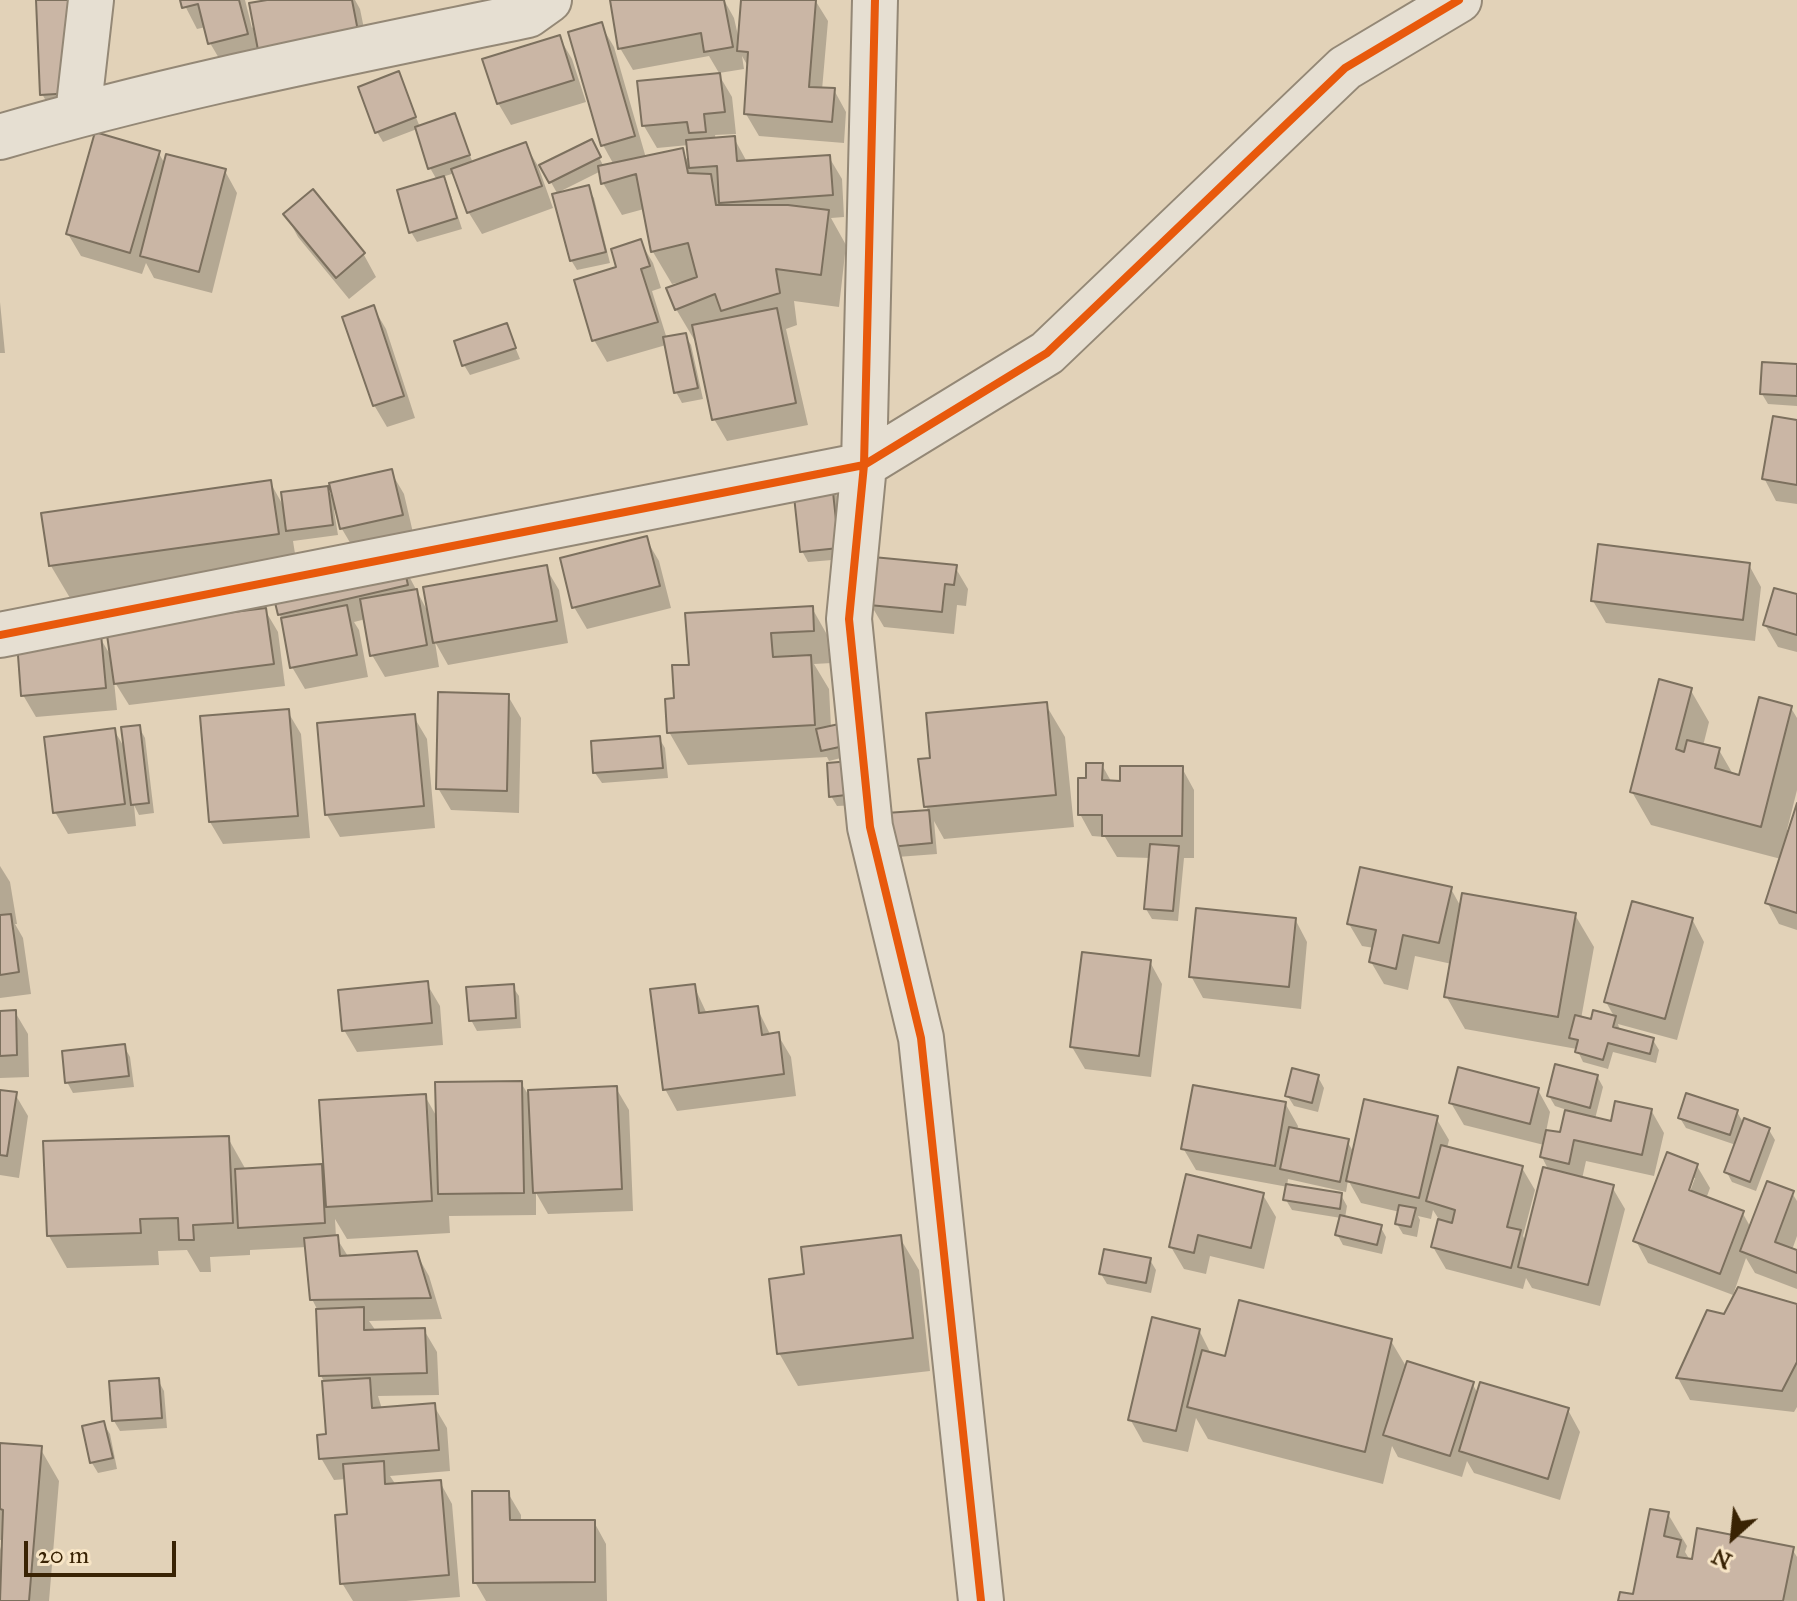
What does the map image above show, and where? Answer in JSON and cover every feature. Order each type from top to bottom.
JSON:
[{"type":"street","points":[[78,114],[91,0]]},
{"type":"street","points":[[0,137],[78,114],[288,65],[528,15],[549,0]]},
{"type":"street","points":[[875,0],[864,465],[849,619],[870,827],[921,1038],[981,1601]]},
{"type":"street","points":[[0,635],[864,465],[1047,353],[1345,68],[1459,0]]},
{"type":"building","points":[[36,0],[68,0],[72,93],[40,95]]},
{"type":"building","points":[[180,0],[239,0],[248,34],[208,44],[198,4],[182,8]]},
{"type":"building","points":[[267,0],[352,0],[358,31],[258,50],[249,3]]},
{"type":"building","points":[[610,0],[724,0],[733,47],[704,52],[701,33],[618,49]]},
{"type":"building","points":[[741,0],[816,0],[809,87],[835,88],[832,122],[744,114],[748,52],[737,51]]},
{"type":"building","points":[[602,22],[635,136],[601,146],[568,32]]},
{"type":"building","points":[[560,35],[574,80],[497,104],[482,59]]},
{"type":"building","points":[[399,71],[416,117],[375,133],[358,87]]},
{"type":"building","points":[[720,73],[725,112],[704,114],[706,132],[689,133],[687,122],[642,126],[637,81]]},
{"type":"building","points":[[455,113],[470,155],[428,169],[415,127]]},
{"type":"building","points":[[95,132],[160,151],[130,253],[66,234]]},
{"type":"building","points":[[735,136],[737,161],[830,155],[833,195],[719,203],[717,166],[689,168],[686,140]]},
{"type":"building","points":[[592,139],[601,157],[549,183],[539,165]]},
{"type":"building","points":[[526,142],[542,186],[467,213],[451,169]]},
{"type":"building","points":[[683,148],[688,173],[711,174],[716,205],[788,205],[829,210],[821,275],[776,269],[780,293],[721,311],[715,294],[675,310],[666,288],[697,277],[688,243],[651,252],[636,174],[601,184],[598,166]]},
{"type":"building","points":[[166,154],[226,169],[199,272],[140,256]]},
{"type":"building","points":[[444,176],[457,218],[409,233],[397,190]]},
{"type":"building","points":[[589,185],[606,252],[570,261],[552,194]]},
{"type":"building","points":[[313,189],[365,253],[336,278],[283,214]]},
{"type":"building","points":[[641,239],[650,266],[641,269],[658,322],[592,341],[574,280],[616,267],[611,249]]},
{"type":"building","points":[[374,305],[404,396],[373,406],[342,317]]},
{"type":"building","points":[[777,308],[796,403],[712,420],[692,325]]},
{"type":"building","points":[[507,323],[516,348],[462,366],[454,341]]},
{"type":"building","points":[[686,333],[698,388],[674,393],[663,337]]},
{"type":"building","points":[[1762,362],[1797,364],[1797,396],[1760,394]]},
{"type":"building","points":[[1773,416],[1797,420],[1797,485],[1762,479]]},
{"type":"building","points":[[392,469],[403,515],[340,529],[329,483]]},
{"type":"building","points":[[271,480],[279,534],[49,566],[41,513]]},
{"type":"building","points":[[832,483],[839,548],[800,552],[793,487]]},
{"type":"building","points":[[328,486],[333,525],[286,531],[281,492]]},
{"type":"building","points":[[647,536],[660,586],[572,608],[560,558]]},
{"type":"building","points":[[1598,544],[1750,563],[1743,620],[1591,601]]},
{"type":"building","points":[[873,557],[957,565],[954,585],[945,584],[942,612],[869,605]]},
{"type":"building","points":[[402,559],[408,585],[278,615],[272,590]]},
{"type":"building","points":[[547,565],[557,621],[433,643],[423,587]]},
{"type":"building","points":[[1774,588],[1797,594],[1797,635],[1763,625]]},
{"type":"building","points":[[417,589],[427,645],[370,656],[360,599]]},
{"type":"building","points":[[347,605],[357,655],[290,668],[281,618]]},
{"type":"building","points":[[813,606],[814,631],[771,633],[773,657],[811,655],[815,725],[667,733],[665,699],[674,698],[672,665],[689,665],[685,613]]},
{"type":"building","points":[[266,608],[274,664],[114,684],[106,628]]},
{"type":"building","points":[[101,634],[106,688],[21,696],[17,642]]},
{"type":"building","points":[[1659,679],[1692,688],[1676,749],[1684,752],[1687,740],[1720,748],[1715,768],[1739,775],[1759,697],[1792,706],[1761,827],[1630,792]]},
{"type":"building","points":[[438,692],[509,694],[507,791],[436,789]]},
{"type":"building","points":[[1047,702],[1056,795],[924,807],[918,759],[930,758],[926,713]]},
{"type":"building","points":[[289,709],[298,816],[209,822],[200,716]]},
{"type":"building","points":[[415,714],[424,806],[325,815],[317,723]]},
{"type":"building","points":[[839,724],[844,746],[821,751],[816,729]]},
{"type":"building","points":[[140,725],[149,803],[131,805],[121,727]]},
{"type":"building","points":[[115,728],[125,804],[53,813],[44,737]]},
{"type":"building","points":[[660,736],[663,768],[593,773],[591,741]]},
{"type":"building","points":[[851,761],[855,794],[829,797],[827,763]]},
{"type":"building","points":[[1086,763],[1103,763],[1102,780],[1120,781],[1120,766],[1183,766],[1182,836],[1102,836],[1102,815],[1078,815],[1078,778],[1086,778]]},
{"type":"building","points":[[1797,803],[1797,913],[1765,903]]},
{"type":"building","points":[[929,810],[932,843],[889,847],[886,813]]},
{"type":"building","points":[[1150,844],[1179,846],[1173,911],[1144,909]]},
{"type":"building","points":[[1360,867],[1452,887],[1439,943],[1403,935],[1396,969],[1369,962],[1376,930],[1347,924]]},
{"type":"building","points":[[1462,893],[1576,913],[1558,1017],[1444,997]]},
{"type":"building","points":[[1632,901],[1693,918],[1665,1019],[1604,1002]]},
{"type":"building","points":[[1196,908],[1296,918],[1289,987],[1189,977]]},
{"type":"building","points":[[11,914],[19,972],[0,975],[0,915]]},
{"type":"building","points":[[1082,952],[1151,960],[1139,1056],[1070,1047]]},
{"type":"building","points":[[428,981],[432,1023],[342,1031],[338,990]]},
{"type":"building","points":[[514,984],[516,1018],[469,1021],[466,987]]},
{"type":"building","points":[[695,984],[699,1013],[758,1006],[762,1035],[779,1032],[784,1074],[663,1090],[650,989]]},
{"type":"building","points":[[16,1010],[17,1055],[0,1056],[0,1011]]},
{"type":"building","points":[[1593,1010],[1616,1016],[1613,1027],[1654,1038],[1650,1054],[1608,1043],[1603,1060],[1575,1052],[1578,1040],[1569,1038],[1575,1015],[1591,1019]]},
{"type":"building","points":[[125,1044],[129,1076],[65,1083],[62,1051]]},
{"type":"building","points":[[1555,1064],[1598,1075],[1590,1108],[1547,1096]]},
{"type":"building","points":[[1458,1067],[1539,1088],[1530,1124],[1449,1103]]},
{"type":"building","points":[[1292,1068],[1319,1075],[1312,1103],[1285,1096]]},
{"type":"building","points":[[522,1081],[524,1193],[438,1194],[435,1082]]},
{"type":"building","points":[[1193,1085],[1286,1102],[1275,1166],[1181,1149]]},
{"type":"building","points":[[617,1086],[622,1189],[533,1193],[528,1090]]},
{"type":"building","points":[[0,1090],[17,1092],[7,1156],[0,1155]]},
{"type":"building","points":[[1686,1093],[1738,1110],[1730,1135],[1678,1118]]},
{"type":"building","points":[[426,1094],[432,1201],[326,1207],[319,1100]]},
{"type":"building","points":[[1364,1099],[1438,1116],[1419,1198],[1346,1181]]},
{"type":"building","points":[[1615,1101],[1652,1109],[1642,1155],[1574,1140],[1569,1164],[1540,1157],[1546,1130],[1560,1132],[1565,1110],[1611,1121]]},
{"type":"building","points":[[1744,1118],[1770,1128],[1750,1182],[1724,1172]]},
{"type":"building","points":[[1289,1127],[1349,1139],[1340,1182],[1280,1169]]},
{"type":"building","points":[[229,1136],[233,1223],[193,1225],[194,1240],[179,1240],[178,1218],[140,1219],[141,1233],[47,1236],[43,1141]]},
{"type":"building","points":[[1441,1145],[1523,1166],[1507,1227],[1521,1230],[1511,1268],[1431,1247],[1438,1219],[1452,1223],[1455,1210],[1426,1201]]},
{"type":"building","points":[[1667,1152],[1698,1164],[1689,1190],[1744,1211],[1720,1274],[1633,1241]]},
{"type":"building","points":[[322,1164],[325,1223],[238,1228],[235,1169]]},
{"type":"building","points":[[1543,1167],[1614,1185],[1588,1285],[1518,1267]]},
{"type":"building","points":[[1186,1174],[1264,1193],[1251,1248],[1198,1235],[1194,1253],[1169,1247]]},
{"type":"building","points":[[1767,1181],[1794,1191],[1775,1242],[1797,1250],[1797,1273],[1740,1251]]},
{"type":"building","points":[[1286,1184],[1342,1193],[1340,1209],[1283,1200]]},
{"type":"building","points":[[1399,1205],[1416,1208],[1411,1227],[1395,1224]]},
{"type":"building","points":[[1340,1215],[1382,1225],[1377,1245],[1335,1235]]},
{"type":"building","points":[[338,1235],[340,1256],[417,1251],[431,1298],[310,1300],[304,1238]]},
{"type":"building","points":[[901,1235],[913,1338],[777,1354],[769,1279],[804,1274],[801,1247]]},
{"type":"building","points":[[1104,1249],[1151,1258],[1146,1283],[1099,1274]]},
{"type":"building","points":[[1738,1287],[1797,1304],[1797,1362],[1782,1391],[1676,1378],[1707,1310],[1724,1314]]},
{"type":"building","points":[[1239,1300],[1392,1339],[1365,1452],[1187,1407],[1202,1350],[1225,1356]]},
{"type":"building","points":[[364,1307],[364,1330],[425,1328],[427,1373],[319,1376],[316,1309]]},
{"type":"building","points":[[1152,1317],[1200,1329],[1176,1431],[1128,1420]]},
{"type":"building","points":[[1407,1361],[1474,1382],[1450,1456],[1383,1435]]},
{"type":"building","points":[[159,1378],[162,1418],[112,1421],[109,1381]]},
{"type":"building","points":[[370,1378],[372,1408],[435,1403],[439,1450],[319,1459],[317,1435],[326,1434],[322,1381]]},
{"type":"building","points":[[1480,1382],[1569,1408],[1548,1479],[1459,1451]]},
{"type":"building","points":[[104,1421],[113,1458],[90,1463],[82,1426]]},
{"type":"building","points":[[0,1443],[42,1446],[29,1601],[0,1601],[3,1510],[0,1509]]},
{"type":"building","points":[[384,1461],[385,1484],[441,1480],[449,1575],[340,1584],[335,1515],[347,1514],[343,1464]]},
{"type":"building","points":[[472,1491],[509,1491],[510,1520],[595,1520],[595,1582],[473,1583]]},
{"type":"building","points":[[1650,1509],[1669,1512],[1664,1536],[1681,1540],[1677,1557],[1692,1559],[1697,1528],[1794,1547],[1783,1601],[1618,1601],[1620,1592],[1633,1594]]},
{"type":"cycle path","points":[[875,0],[864,465],[849,619],[870,827],[921,1038],[981,1601]]},
{"type":"cycle path","points":[[0,635],[864,465],[1047,353],[1345,68],[1459,0]]}]
